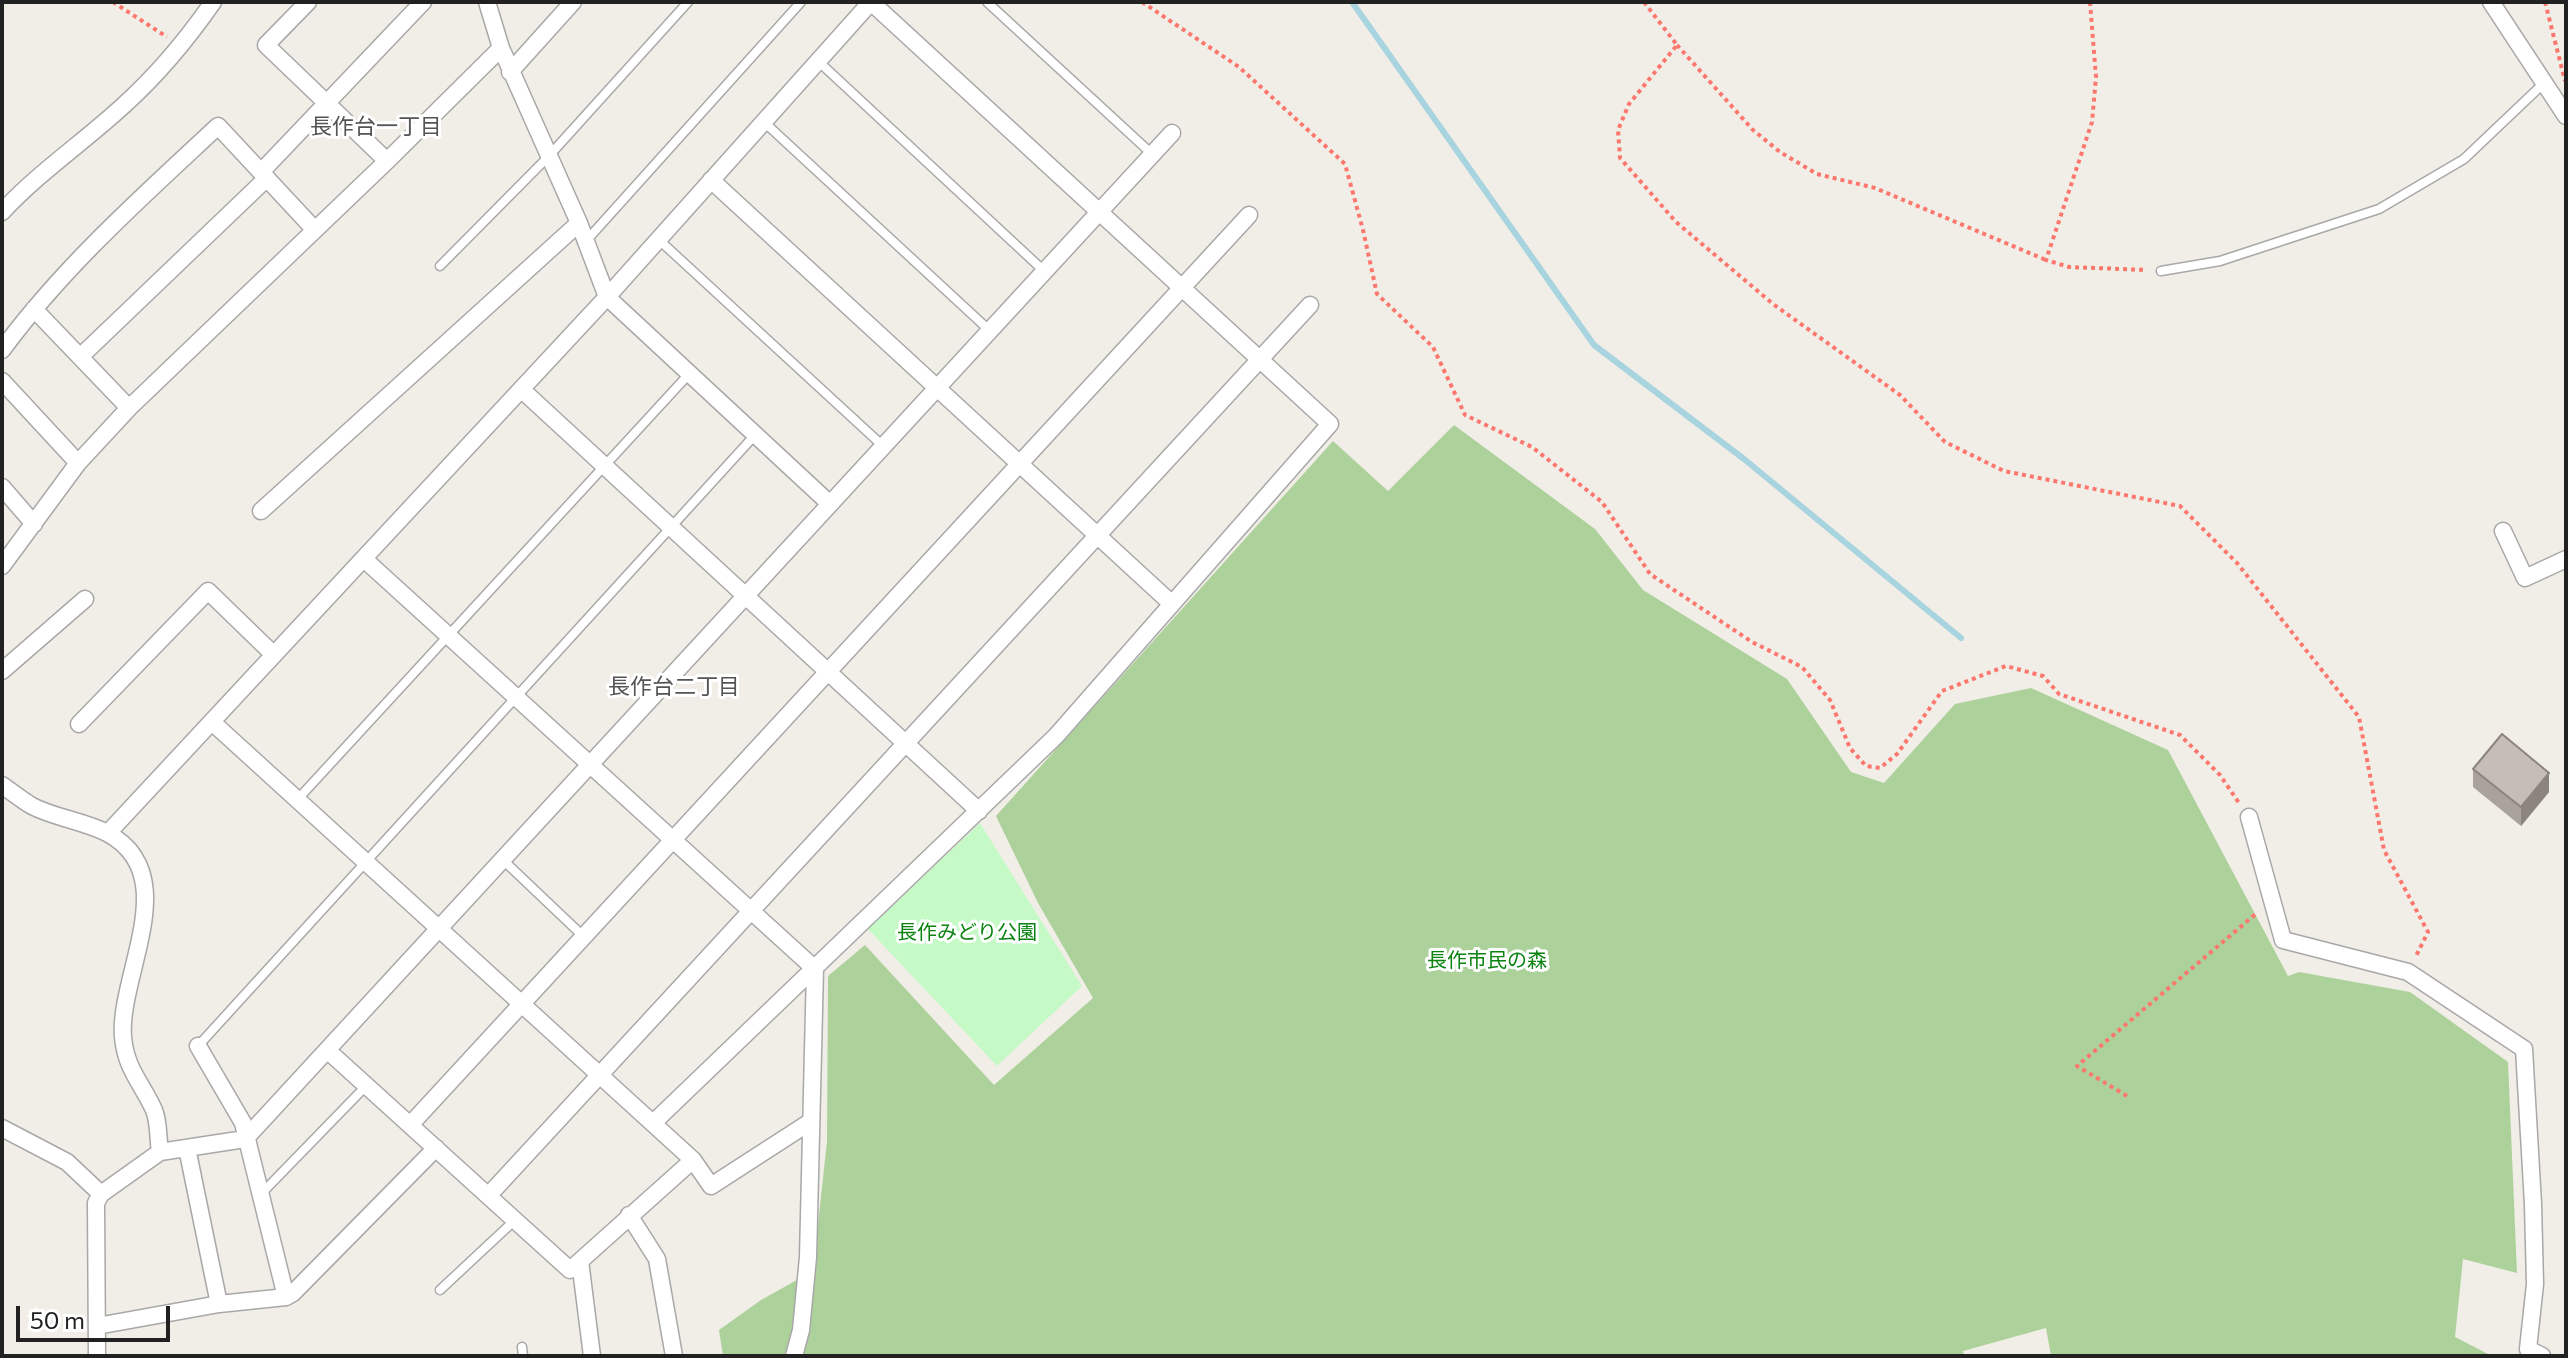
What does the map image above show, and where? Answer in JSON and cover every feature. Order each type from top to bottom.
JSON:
[{"type":"street","points":[[2,212],[44,171],[125,104],[213,2]]},
{"type":"street","points":[[308,2],[266,45],[387,161]]},
{"type":"street","points":[[80,357],[264,175],[326,102],[423,2]]},
{"type":"street","points":[[487,2],[510,72],[579,223],[607,297],[830,504]]},
{"type":"street","points":[[510,72],[573,2]]},
{"type":"street","points":[[108,833],[607,297],[871,2],[1330,424],[1056,736],[653,1123]]},
{"type":"street","points":[[2491,2],[2566,116]]},
{"type":"street","points":[[2,566],[78,463],[129,408],[501,48]]},
{"type":"street","points":[[2,350],[57,281],[218,126],[314,229]]},
{"type":"street","points":[[97,1356],[95,1213],[101,1194],[160,1152],[245,1139],[1172,133]]},
{"type":"street","points":[[711,180],[1172,604]]},
{"type":"street","points":[[410,1125],[1249,215]]},
{"type":"street","points":[[261,511],[579,223]]},
{"type":"street","points":[[488,1196],[1310,305]]},
{"type":"street","points":[[34,309],[129,408]]},
{"type":"street","points":[[2,381],[78,463]]},
{"type":"street","points":[[521,389],[979,811]]},
{"type":"street","points":[[2,487],[34,524]]},
{"type":"street","points":[[2503,531],[2525,578],[2566,559]]},
{"type":"street","points":[[364,559],[815,969],[808,1257],[801,1330],[794,1356]]},
{"type":"street","points":[[79,724],[208,591],[274,655]]},
{"type":"street","points":[[2,671],[85,599]]},
{"type":"street","points":[[212,722],[693,1160],[711,1186],[810,1122]]},
{"type":"street","points":[[2,785],[32,806],[108,833],[128,850],[140,866],[145,919],[123,1013],[123,1039],[130,1070],[155,1112],[160,1152]]},
{"type":"street","points":[[2249,817],[2283,940],[2408,972],[2524,1049],[2535,1284],[2528,1349],[2542,1356]]},
{"type":"street","points":[[198,1046],[243,1123],[286,1297]]},
{"type":"street","points":[[327,1050],[570,1270],[693,1160]]},
{"type":"street","points":[[2,1128],[67,1162],[101,1194]]},
{"type":"street","points":[[187,1148],[219,1304]]},
{"type":"street","points":[[97,1326],[219,1304],[286,1297],[436,1148]]},
{"type":"street","points":[[629,1215],[657,1259],[674,1356]]},
{"type":"street","points":[[580,1261],[592,1356]]},
{"type":"lane","points":[[440,266],[548,157],[688,2]]},
{"type":"lane","points":[[586,241],[801,2]]},
{"type":"lane","points":[[987,2],[1152,154]]},
{"type":"lane","points":[[818,61],[1044,271]]},
{"type":"lane","points":[[2161,271],[2220,261],[2379,209],[2464,159],[2544,83]]},
{"type":"lane","points":[[764,122],[989,330]]},
{"type":"lane","points":[[658,239],[883,446]]},
{"type":"lane","points":[[297,800],[689,373]]},
{"type":"lane","points":[[198,1046],[755,435]]},
{"type":"lane","points":[[503,859],[583,936]]},
{"type":"lane","points":[[259,1196],[366,1086]]},
{"type":"lane","points":[[440,1290],[515,1220]]},
{"type":"path","points":[[113,2],[179,44]]},
{"type":"path","points":[[1142,2],[1239,67],[1345,164],[1377,294],[1433,347],[1465,415],[1532,447],[1602,502],[1650,574],[1752,642],[1802,667],[1830,700],[1850,748],[1866,766],[1880,768],[1897,754],[1942,691],[2006,666],[2043,676],[2059,694],[2180,735],[2220,775],[2249,817]]},
{"type":"path","points":[[1644,2],[1677,45],[1753,130],[1780,152],[1817,174],[1875,188],[2069,267],[2161,271]]},
{"type":"path","points":[[2046,260],[2092,122],[2096,77],[2090,2]]},
{"type":"path","points":[[2545,2],[2566,84]]},
{"type":"path","points":[[1677,45],[1629,104],[1618,130],[1620,158],[1676,222],[1773,304],[1900,395],[1945,442],[2004,471],[2180,506],[2237,563],[2359,717],[2384,850],[2428,932],[2408,972]]},
{"type":"path","points":[[2127,1096],[2077,1066],[2272,900]]},
{"type":"green space","name":"長作市民の森","points":[[1454,425],[1595,529],[1643,590],[1787,679],[1851,772],[1884,783],[1955,704],[2031,688],[2168,750],[2288,976],[2299,972],[2410,992],[2508,1062],[2517,1273],[2463,1259],[2455,1337],[2492,1356],[2051,1356],[2046,1328],[1963,1351],[1964,1356],[723,1356],[719,1330],[761,1300],[813,1271],[827,1141],[828,976],[865,945],[994,1085],[1093,998],[1038,903],[996,816],[1333,441],[1388,491]]},
{"type":"green space","name":"長作みどり公園","points":[[980,823],[1082,986],[997,1066],[868,929]]},
{"type":"building","points":[[2502,734],[2549,773],[2521,807],[2473,769]]},
{"type":"waterway","points":[[1352,2],[1594,345],[1744,459],[1961,638]]},
{"type":"district","name":"長作台一丁目","points":[[376,127]]},
{"type":"district","name":"長作台二丁目","points":[[674,687]]}]
